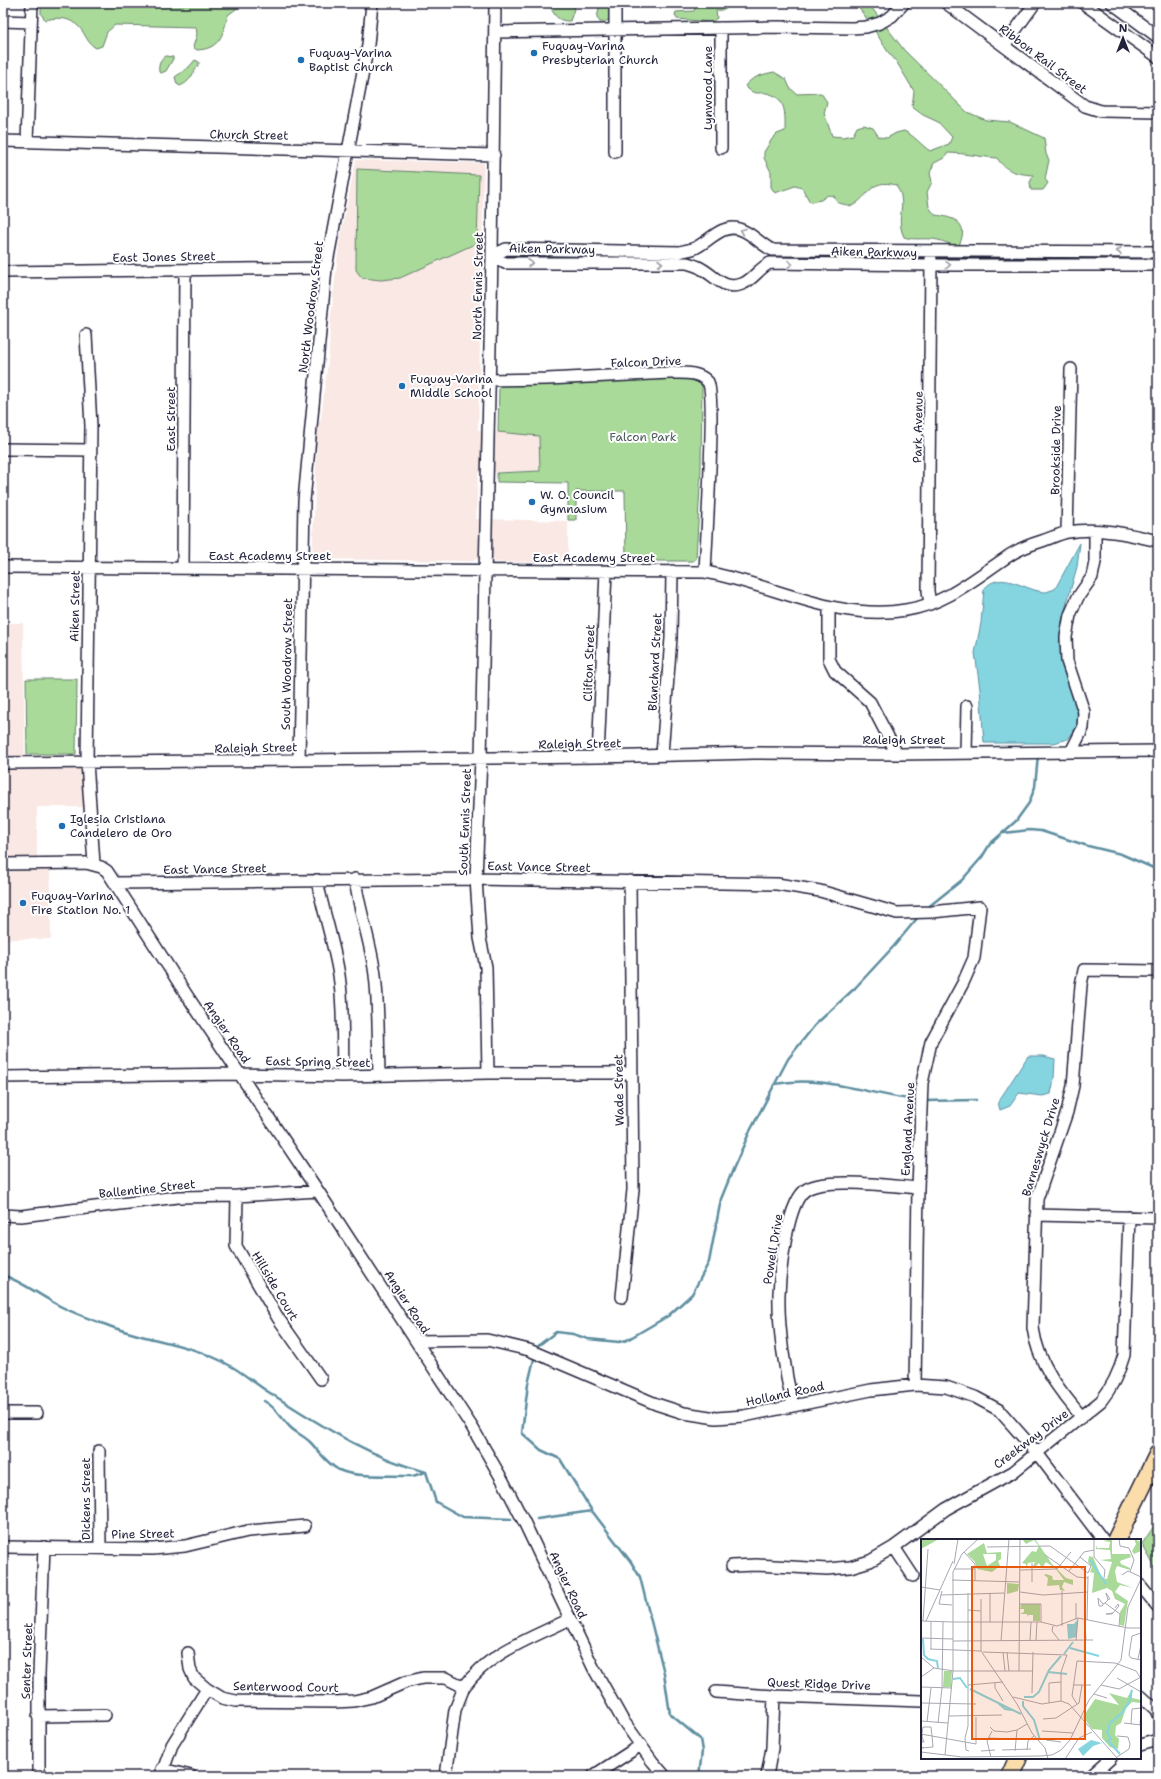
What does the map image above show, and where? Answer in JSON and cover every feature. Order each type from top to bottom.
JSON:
[{"type":"highway","points":[[1116,1539],[1158,1454]]},
{"type":"highway","points":[[1010,1776],[1018,1759]]},
{"type":"street","points":[[28,142],[32,3]]},
{"type":"street","name":"North Woodrow Street","points":[[302,568],[304,501],[326,268],[368,45],[372,3]]},
{"type":"street","name":"North Ennis Street","points":[[485,570],[494,155],[495,3]]},
{"type":"street","points":[[615,3],[615,152]]},
{"type":"street","points":[[495,32],[721,28],[852,28],[866,27],[880,23],[892,16],[904,3]]},
{"type":"street","name":"Ribbon Rail Street","points":[[946,3],[1085,106],[1101,111],[1158,112]]},
{"type":"street","points":[[1004,46],[1035,3]]},
{"type":"street","points":[[1083,3],[1158,57]]},
{"type":"street","points":[[1112,3],[1158,37]]},
{"type":"street","points":[[3,21],[31,22]]},
{"type":"street","name":"Lynwood Lane","points":[[721,28],[721,148]]},
{"type":"street","name":"Church Street","points":[[3,141],[494,155]]},
{"type":"street","name":"Aiken Parkway","points":[[492,256],[506,249],[680,252],[695,248],[728,228],[739,229],[751,235],[764,246],[773,250],[1158,252]]},
{"type":"street","points":[[686,250],[686,263]]},
{"type":"street","points":[[773,250],[773,263]]},
{"type":"street","name":"Park Avenue","points":[[930,604],[928,591],[931,251]]},
{"type":"street","name":"Aiken Parkway","points":[[492,256],[505,263],[686,263],[696,266],[722,283],[732,285],[741,284],[750,280],[762,267],[773,263],[931,266],[1158,265]]},
{"type":"street","name":"East Jones Street","points":[[3,272],[326,268]]},
{"type":"street","name":"East Street","points":[[183,568],[185,270]]},
{"type":"street","name":"Aiken Street","points":[[86,335],[91,426],[87,762],[94,864]]},
{"type":"street","name":"Brookside Drive","points":[[1067,532],[1071,369]]},
{"type":"street","name":"Falcon Drive","points":[[489,380],[547,379],[670,373],[690,374],[702,377],[706,380],[710,389],[710,422],[705,572]]},
{"type":"street","points":[[3,449],[90,450]]},
{"type":"street","points":[[1071,752],[1083,728],[1084,712],[1066,661],[1066,637],[1070,615],[1078,597],[1092,577],[1095,562],[1095,531]]},
{"type":"street","name":"East Academy Street","points":[[3,567],[705,572],[735,578],[829,608],[850,612],[879,613],[908,610],[930,604],[966,586],[1021,548],[1067,532],[1112,532],[1158,541]]},
{"type":"street","name":"South Woodrow Street","points":[[299,760],[302,568]]},
{"type":"street","name":"South Ennis Street","points":[[485,570],[481,758],[476,879],[480,938],[486,967],[488,1073]]},
{"type":"street","name":"Clifton Street","points":[[598,757],[606,571]]},
{"type":"street","name":"Blanchard Street","points":[[662,754],[671,638],[672,571]]},
{"type":"street","points":[[829,608],[829,660],[835,671],[870,702],[897,754]]},
{"type":"street","points":[[966,753],[967,706]]},
{"type":"street","name":"Raleigh Street","points":[[3,763],[598,757],[662,754],[754,753],[897,754],[1158,751]]},
{"type":"street","points":[[3,864],[94,864]]},
{"type":"street","name":"Angier Road","points":[[94,864],[107,871],[466,1416],[504,1481],[593,1667],[610,1698],[622,1719],[665,1776]]},
{"type":"street","points":[[355,879],[357,896],[365,924],[375,974],[378,1076]]},
{"type":"street","name":"East Vance Street","points":[[115,883],[355,879],[476,879],[777,884],[820,891],[897,913],[932,912],[959,909]]},
{"type":"street","points":[[317,880],[334,943],[339,977],[342,1012],[343,1076]]},
{"type":"street","name":"Wade Street","points":[[622,1297],[633,1190],[630,881]]},
{"type":"street","name":"England Avenue","points":[[915,1385],[918,1188],[922,1083],[931,1042],[963,983],[974,958],[978,936],[980,907],[959,909]]},
{"type":"street","name":"Barneswyck Drive","points":[[1082,1417],[1056,1386],[1044,1365],[1035,1342],[1033,1328],[1037,1198],[1066,1112],[1073,1086],[1081,985],[1084,970],[1158,971]]},
{"type":"street","name":"East Spring Street","points":[[3,1077],[240,1074],[378,1076],[488,1073],[632,1073]]},
{"type":"street","name":"Powell Drive","points":[[793,1406],[786,1377],[779,1295],[787,1233],[791,1213],[797,1198],[806,1189],[823,1184],[918,1188]]},
{"type":"street","name":"Ballentine Street","points":[[3,1216],[21,1216],[178,1197],[237,1196],[318,1191]]},
{"type":"street","name":"Hillside Court","points":[[237,1196],[236,1246],[278,1318],[321,1379]]},
{"type":"street","points":[[1036,1215],[1158,1218]]},
{"type":"street","name":"Creekway Drive","points":[[732,1566],[756,1565],[827,1569],[850,1567],[870,1561],[894,1547],[946,1509],[1013,1472],[1082,1417],[1111,1389],[1118,1376],[1124,1355],[1129,1217]]},
{"type":"street","name":"Holland Road","points":[[418,1341],[487,1340],[530,1350],[620,1390],[684,1413],[716,1418],[744,1416],[871,1390],[915,1385],[946,1386],[975,1397],[999,1410],[1037,1453],[1102,1539]]},
{"type":"street","points":[[3,1413],[37,1413]]},
{"type":"street","name":"Dickens Street","points":[[99,1451],[100,1547]]},
{"type":"street","name":"Pine Street","points":[[3,1547],[100,1547],[153,1549],[185,1546],[248,1531],[305,1526]]},
{"type":"street","name":"Senter Street","points":[[39,1776],[38,1716],[44,1547]]},
{"type":"street","points":[[894,1547],[913,1576]]},
{"type":"street","points":[[1141,1586],[1158,1607]]},
{"type":"street","points":[[446,1776],[455,1710],[464,1687],[473,1675],[499,1653],[570,1619]]},
{"type":"street","name":"Senterwood Court","points":[[188,1653],[190,1669],[194,1678],[206,1689],[222,1698],[236,1701],[354,1701],[372,1697],[406,1682],[423,1678],[446,1678],[464,1687]]},
{"type":"street","points":[[191,1776],[161,1772],[172,1745],[206,1689]]},
{"type":"street","name":"Quest Ridge Drive","points":[[716,1692],[774,1696],[921,1701]]},
{"type":"street","points":[[767,1776],[772,1748],[774,1696]]},
{"type":"street","points":[[1141,1696],[1156,1710],[1158,1715]]},
{"type":"street","points":[[38,1716],[105,1716]]},
{"type":"street","points":[[1141,1745],[1158,1740]]},
{"type":"street","points":[[593,1776],[641,1745]]},
{"type":"street","points":[[1091,1776],[1110,1759]]},
{"type":"shaded area","name":"Fuquay-Varina Middle School","points":[[356,160],[484,163],[478,430],[539,436],[540,471],[478,473],[476,519],[568,521],[568,562],[496,562],[493,559],[476,559],[473,561],[312,559],[318,424],[321,420],[329,352],[330,324],[339,245]]},
{"type":"shaded area","points":[[3,623],[23,623],[25,767],[78,766],[82,768],[84,772],[87,807],[37,807],[37,869],[50,869],[51,939],[3,939]]},
{"type":"green space","points":[[41,3],[244,3],[228,15],[222,35],[216,44],[205,49],[197,50],[193,47],[197,34],[196,27],[115,25],[107,32],[102,46],[96,48],[76,24],[59,18],[45,20],[41,14]]},
{"type":"green space","points":[[550,3],[576,3],[570,21],[559,19],[552,11]]},
{"type":"green space","points":[[600,3],[611,3],[611,18],[605,22],[600,22],[597,18]]},
{"type":"green space","points":[[697,3],[727,3],[726,9],[716,11],[717,18],[712,22],[677,19],[675,15],[676,12],[694,11]]},
{"type":"green space","points":[[855,3],[868,3],[904,50],[967,112],[986,120],[1010,122],[1044,138],[1046,154],[1049,160],[1045,179],[1048,183],[1043,190],[1031,190],[1030,182],[1034,175],[1023,174],[1008,169],[997,158],[948,153],[944,158],[934,163],[930,173],[932,182],[927,192],[929,207],[935,215],[948,217],[958,222],[961,226],[963,231],[959,245],[934,239],[912,239],[904,237],[900,221],[902,207],[901,195],[896,185],[887,183],[875,186],[852,206],[838,203],[834,196],[828,195],[821,200],[810,202],[802,188],[795,186],[775,193],[771,187],[771,172],[764,158],[764,152],[777,134],[785,131],[785,114],[780,100],[776,96],[766,93],[755,93],[745,86],[754,78],[762,75],[774,72],[786,79],[790,88],[797,94],[821,93],[827,102],[824,113],[832,136],[843,137],[853,135],[857,127],[864,125],[873,128],[879,137],[887,138],[904,131],[930,151],[949,144],[952,137],[938,122],[923,115],[912,107],[914,91],[896,61],[888,52],[870,23]]},
{"type":"green space","points":[[166,56],[173,57],[173,59],[166,71],[161,73],[159,72],[159,65],[162,59]]},
{"type":"green space","points":[[195,60],[199,62],[199,64],[187,82],[180,86],[177,84],[175,77],[189,67]]},
{"type":"green space","points":[[357,169],[479,175],[477,243],[400,278],[381,280],[362,278],[356,270]]},
{"type":"green space","name":"Falcon Park","points":[[669,378],[693,379],[702,386],[701,468],[696,559],[693,561],[626,561],[625,491],[576,491],[576,520],[568,520],[568,483],[497,482],[497,473],[540,471],[539,436],[498,432],[499,385]]},
{"type":"green space","points":[[26,679],[77,679],[76,754],[27,754]]},
{"type":"green space","points":[[1158,1520],[1158,1573],[1142,1544]]},
{"type":"water","points":[[1080,543],[1077,567],[1062,620],[1059,643],[1065,670],[1079,712],[1077,727],[1068,739],[1054,743],[984,743],[980,689],[975,653],[981,623],[984,589],[991,583],[1006,581],[1038,591],[1046,592],[1055,589]]},
{"type":"water","points":[[1028,1056],[1043,1056],[1055,1059],[1054,1079],[1051,1094],[1042,1096],[1019,1093],[1010,1106],[1000,1110],[998,1102]]},
{"type":"waterway","points":[[927,908],[962,880],[982,857],[990,844],[1016,821],[1029,803],[1035,787],[1038,755]]},
{"type":"waterway","points":[[1004,833],[1029,830],[1041,831],[1088,846],[1121,854],[1158,870]]},
{"type":"waterway","points":[[539,1345],[556,1332],[573,1334],[588,1339],[619,1342],[627,1340],[668,1316],[692,1294],[709,1262],[721,1199],[734,1167],[750,1131],[788,1059],[815,1025],[855,988],[894,946],[919,916]]},
{"type":"waterway","points":[[775,1084],[793,1082],[829,1084],[900,1098],[918,1100]]},
{"type":"waterway","points":[[925,1101],[976,1100]]},
{"type":"waterway","points":[[3,1275],[21,1283],[65,1309],[81,1316],[126,1332],[185,1347],[213,1357],[227,1364],[307,1417],[345,1438],[383,1457],[426,1472],[436,1502],[463,1517],[511,1519]]},
{"type":"waterway","points":[[534,1359],[528,1384],[522,1433],[541,1450],[560,1459],[592,1511],[631,1562],[640,1577],[664,1673],[670,1714],[700,1739],[702,1751],[699,1776]]},
{"type":"waterway","points":[[264,1401],[275,1409],[290,1427],[308,1440],[327,1461],[339,1470],[346,1473],[372,1476],[413,1476],[425,1472]]},
{"type":"waterway","points":[[537,1519],[592,1511]]},
{"type":"place","name":"Fuquay-Varina Presbyterian Church","points":[[534,53]]},
{"type":"place","name":"Fuquay-Varina Baptist Church","points":[[301,60]]},
{"type":"place","name":"Fuquay-Varina Middle School","points":[[402,386]]},
{"type":"place","name":"W. O. Council Gymnasium","points":[[532,502]]},
{"type":"place","name":"Iglesia Cristiana Candelero de Oro","points":[[62,826]]},
{"type":"place","name":"Fuquay-Varina Fire Station No. 1","points":[[23,903]]}]
